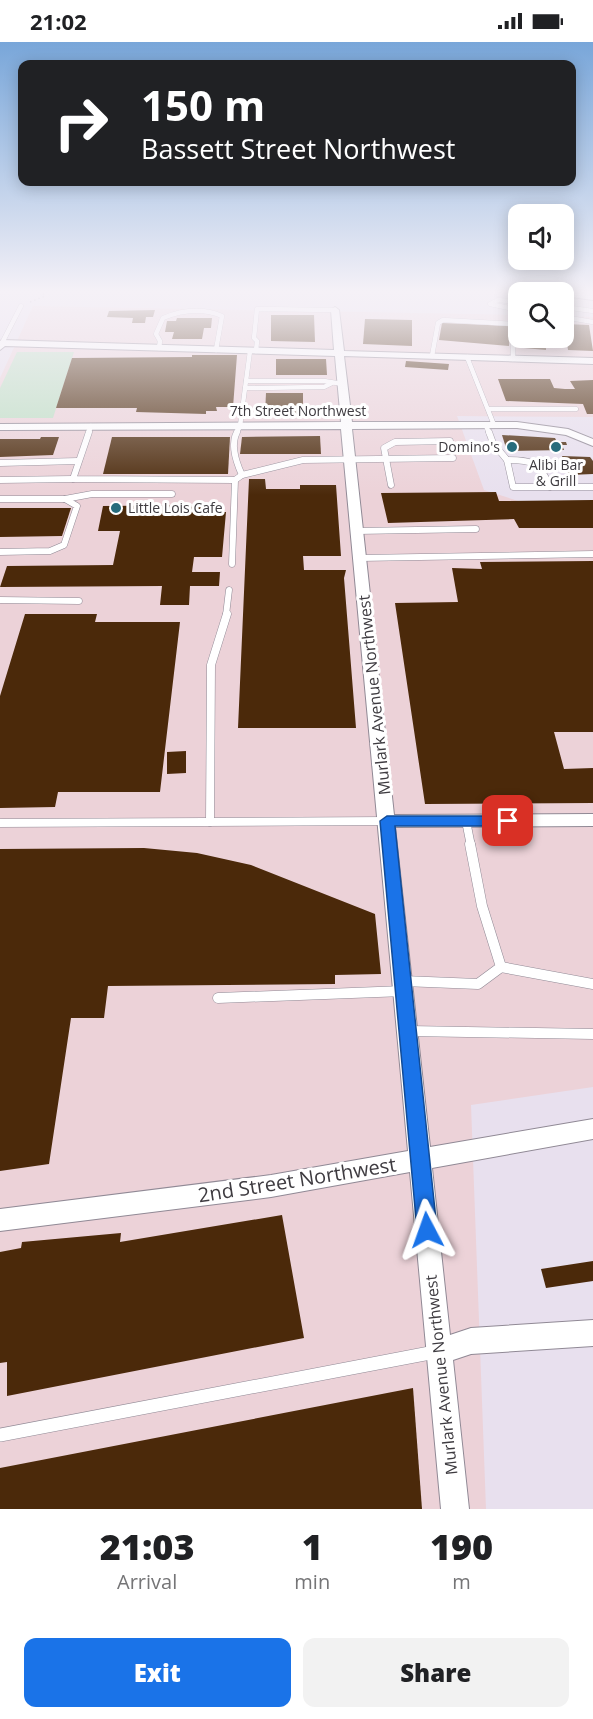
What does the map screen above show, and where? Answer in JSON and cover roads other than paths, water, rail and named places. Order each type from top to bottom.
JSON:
[{"type":"street","name":"Murlark Avenue Northwest","points":[[339,358],[337,384],[350,458],[455,1509]]},
{"type":"street","points":[[501,358],[593,361]]},
{"type":"street","name":"7th Street Northwest","points":[[0,427],[536,426],[582,437],[593,443]]},
{"type":"street","points":[[582,437],[593,432]]},
{"type":"street","points":[[387,821],[593,820]]},
{"type":"street","name":"2nd Street Northwest","points":[[0,1220],[271,1186],[593,1129]]},
{"type":"street","points":[[439,1352],[471,1341],[593,1333]]},
{"type":"lane","points":[[242,475],[236,462],[234,438],[240,426],[251,358]]},
{"type":"lane","points":[[468,358],[488,409],[493,443],[507,460],[513,487],[593,487]]},
{"type":"lane","points":[[246,384],[324,387],[337,384]]},
{"type":"lane","points":[[488,409],[576,409]]},
{"type":"lane","points":[[73,479],[91,426]]},
{"type":"lane","points":[[391,485],[384,448],[395,442],[450,441]]},
{"type":"lane","points":[[0,480],[235,480],[242,475],[303,460],[453,458]]},
{"type":"lane","points":[[507,460],[527,460],[543,467],[550,487]]},
{"type":"lane","points":[[0,463],[78,461]]},
{"type":"lane","points":[[232,564],[235,480]]},
{"type":"lane","points":[[0,499],[65,499],[92,494],[172,494]]},
{"type":"lane","points":[[0,552],[50,551],[64,545],[77,506],[65,499]]},
{"type":"lane","points":[[357,531],[476,529]]},
{"type":"lane","points":[[360,558],[593,554]]},
{"type":"lane","points":[[210,822],[211,665],[227,613],[229,590]]},
{"type":"lane","points":[[0,600],[79,601]]},
{"type":"lane","points":[[0,823],[387,821]]},
{"type":"lane","points":[[466,821],[482,906],[501,967]]},
{"type":"lane","points":[[218,998],[404,986],[478,984],[501,967],[593,984]]},
{"type":"lane","points":[[409,1031],[593,1034]]},
{"type":"lane","points":[[0,1435],[439,1352]]},
{"type":"place","name":"Domino's","points":[[512,447]]},
{"type":"place","name":"Alibi Bar & Grill","points":[[556,447]]},
{"type":"place","name":"Little Lois Cafe","points":[[116,508]]}]
